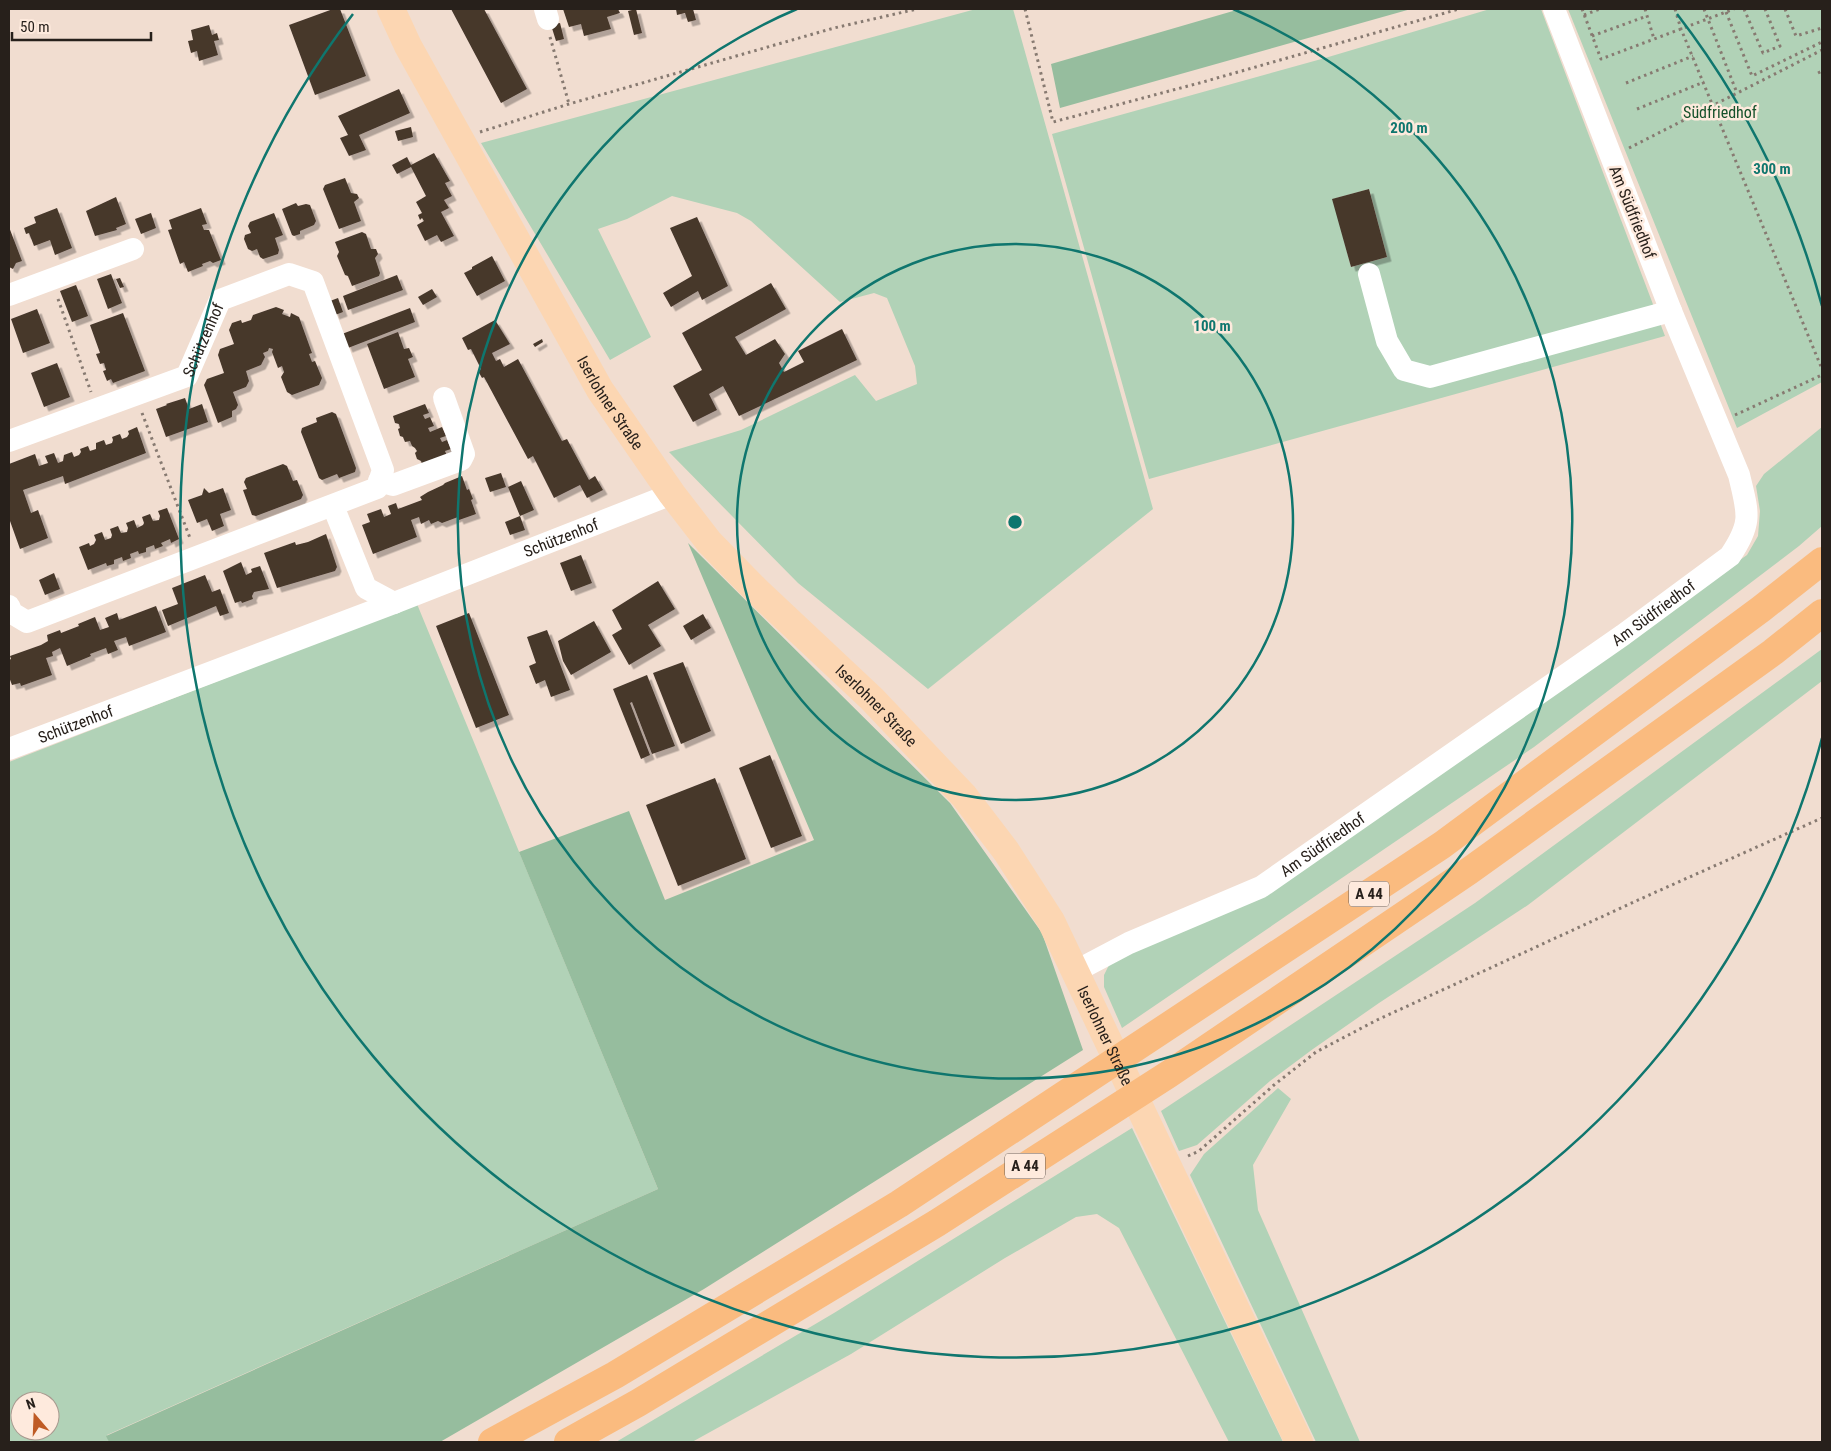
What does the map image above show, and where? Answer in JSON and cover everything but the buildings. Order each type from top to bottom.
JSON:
[{"type":"highway","name":"A 44","points":[[492,1442],[615,1375],[899,1204],[1426,856],[1822,561]]},
{"type":"highway","name":"A 44","points":[[568,1442],[638,1403],[937,1223],[1170,1074],[1469,871],[1773,652],[1822,613]]},
{"type":"highway","points":[[1773,652],[1822,626]]},
{"type":"main road","name":"Iserlohner Straße","points":[[391,9],[408,46],[600,390],[672,494],[716,549],[756,591],[872,699],[964,796],[1006,851],[1046,914],[1076,971],[1155,1142],[1300,1442]]},
{"type":"street","name":"Am Südfriedhof","points":[[1076,971],[1130,944],[1261,887],[1623,635],[1730,556],[1742,538],[1747,521],[1739,475],[1611,158],[1554,9]]},
{"type":"street","points":[[9,294],[133,249]]},
{"type":"street","name":"Schützenhof","points":[[9,441],[187,376],[220,300],[289,274],[314,282],[383,470],[379,481]]},
{"type":"street","points":[[1369,274],[1387,341],[1404,370],[1430,377],[1672,311]]},
{"type":"street","points":[[9,606],[12,613],[27,622],[333,506],[377,488],[379,481],[393,485],[461,460],[464,454],[444,398]]},
{"type":"street","name":"Schützenhof","points":[[9,749],[394,603],[672,494]]},
{"type":"street","points":[[333,506],[366,588],[394,603]]},
{"type":"path","points":[[460,138],[569,104],[834,28],[916,9]]},
{"type":"path","points":[[1025,9],[1053,122],[1203,82],[1459,9]]},
{"type":"path","points":[[1582,9],[1601,59],[1734,9]]},
{"type":"path","points":[[1584,14],[1600,9]]},
{"type":"path","points":[[1645,9],[1654,39]]},
{"type":"path","points":[[1675,9],[1681,29],[1822,369]]},
{"type":"path","points":[[1704,9],[1737,93]]},
{"type":"path","points":[[1744,9],[1763,53],[1780,46],[1765,9]]},
{"type":"path","points":[[1785,9],[1796,36],[1822,28]]},
{"type":"path","points":[[1726,12],[1752,76],[1822,42]]},
{"type":"path","points":[[546,14],[547,27],[569,104]]},
{"type":"path","points":[[1592,36],[1647,16]]},
{"type":"path","points":[[1611,158],[1713,104],[1822,50]]},
{"type":"path","points":[[1626,83],[1693,56]]},
{"type":"path","points":[[1818,73],[1822,71]]},
{"type":"path","points":[[1637,109],[1704,82]]},
{"type":"path","points":[[51,279],[97,409]]},
{"type":"path","points":[[1719,423],[1822,375]]},
{"type":"path","points":[[136,395],[198,557]]},
{"type":"path","points":[[1167,1166],[1199,1151],[1274,1085],[1316,1052],[1377,1020],[1822,818]]},
{"type":"green space","points":[[976,9],[1013,9],[1153,509],[928,689],[798,583],[669,452],[741,430],[855,375],[876,401],[917,384],[915,366],[887,298],[874,293],[840,302],[751,221],[737,213],[672,196],[627,219],[598,229],[651,337],[610,360],[481,143]]},
{"type":"green space","points":[[1240,9],[1411,9],[1060,108],[1051,64]]},
{"type":"green space","points":[[1490,9],[1541,9],[1665,336],[1149,479],[1052,134],[1325,58]],"holes":[[[1369,189],[1387,257],[1351,267],[1333,199]]]},
{"type":"green space","name":"Südfriedhof","points":[[1568,9],[1822,9],[1822,382],[1737,428]]},
{"type":"green space","points":[[1822,427],[1822,526],[1799,546],[1534,747],[1122,1028],[1104,987],[1104,975],[1110,963],[1266,892],[1747,555],[1758,536],[1760,511],[1756,486],[1764,474]]},
{"type":"green space","points":[[688,543],[950,803],[1042,933],[1083,1050],[704,1289],[440,1442],[109,1442],[106,1436],[658,1189],[519,852],[629,811],[665,900],[814,840]]},
{"type":"green space","points":[[417,604],[658,1189],[107,1435],[109,1442],[9,1442],[9,762]]},
{"type":"green space","points":[[1822,649],[1822,681],[1528,905],[1313,1049],[1270,1081],[1197,1145],[1179,1151],[1161,1111],[1475,903]]},
{"type":"green space","points":[[1278,1088],[1291,1099],[1253,1165],[1258,1210],[1360,1442],[1316,1442],[1190,1175],[1204,1154]]},
{"type":"green space","points":[[1132,1128],[1283,1442],[1229,1442],[1119,1228],[1097,1214],[1076,1217],[1005,1258],[851,1354],[692,1442],[616,1442],[834,1313]]}]
